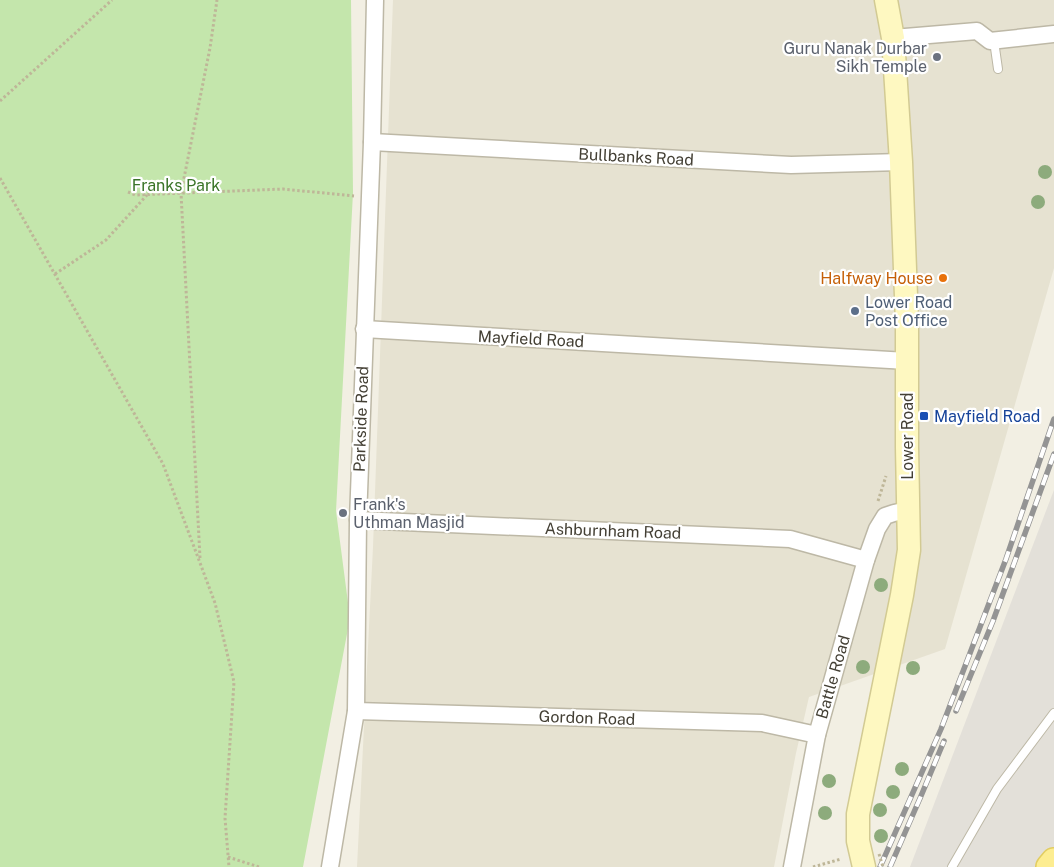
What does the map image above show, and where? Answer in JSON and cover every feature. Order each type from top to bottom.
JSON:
[{"type":"main road","name":"Lower Road","points":[[862,860],[858,841],[858,814],[902,596],[909,550],[906,447],[907,361],[901,162],[893,38],[886,0]]},
{"type":"main road","points":[[1050,867],[1054,860]]},
{"type":"street","name":"Parkside Road","points":[[330,867],[356,711],[358,520],[372,142],[375,0]]},
{"type":"street","points":[[893,38],[977,31],[990,41],[994,41],[1054,34]]},
{"type":"street","name":"Bullbanks Road","points":[[372,142],[790,165],[901,162]]},
{"type":"street","name":"Mayfield Road","points":[[364,329],[907,361]]},
{"type":"street","name":"Battle Road","points":[[792,867],[817,735],[866,560],[877,528],[885,516],[908,510]]},
{"type":"street","name":"Ashburnham Road","points":[[358,520],[790,539],[866,560]]},
{"type":"street","name":"Gordon Road","points":[[356,711],[762,723],[817,735]]},
{"type":"lane","points":[[994,41],[998,69]]},
{"type":"lane","points":[[952,867],[997,789],[1054,713]]},
{"type":"path","points":[[0,101],[112,0]]},
{"type":"path","points":[[200,561],[181,193],[210,48],[217,0]]},
{"type":"path","points":[[0,178],[163,464],[215,602],[234,682],[225,818],[229,867]]},
{"type":"path","points":[[128,192],[135,195],[148,195],[283,189],[370,198]]},
{"type":"path","points":[[55,274],[106,240],[148,195]]},
{"type":"path","points":[[228,857],[259,867]]},
{"type":"path","points":[[813,867],[862,860],[883,867]]},
{"type":"shaded area","points":[[393,0],[1054,0],[1054,268],[945,649],[809,697],[774,867],[357,867],[373,547]]},
{"type":"shaded area","points":[[1054,490],[1054,867],[910,867]]},
{"type":"green space","name":"Franks Park","points":[[0,0],[351,0],[353,193],[336,511],[350,618],[303,867],[0,867]]},
{"type":"railway","points":[[880,867],[941,729],[1006,559],[1054,419]]},
{"type":"railway","points":[[956,711],[993,621],[1054,454]]},
{"type":"railway","points":[[890,867],[944,741]]},
{"type":"place","name":"Guru Nanak Durbar Sikh Temple","points":[[937,57]]},
{"type":"place","name":"Halfway House","points":[[943,278]]},
{"type":"place","name":"Lower Road Post Office","points":[[855,311]]},
{"type":"place","name":"Mayfield Road","points":[[924,416]]},
{"type":"place","name":"Frank's Uthman Masjid","points":[[343,513]]}]
